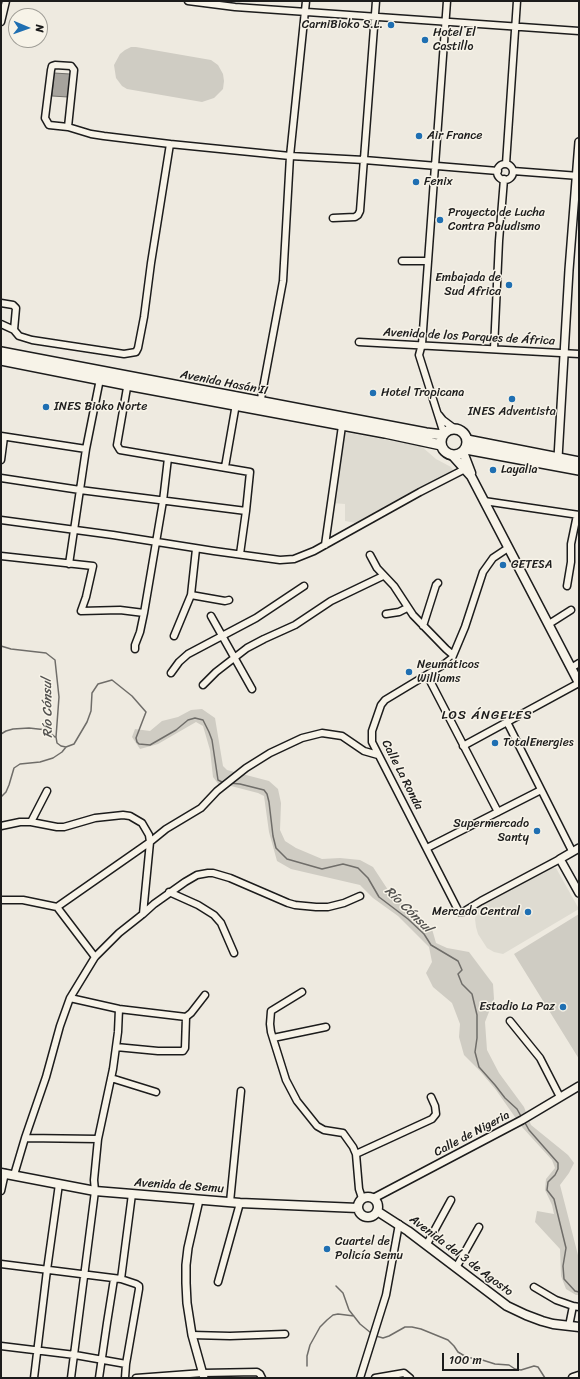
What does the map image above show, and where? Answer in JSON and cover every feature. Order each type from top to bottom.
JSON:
[{"type":"main road","name":"Avenida Hasán II","points":[[1,352],[236,404],[260,405],[342,426],[441,445]]},
{"type":"main road","name":"Avenida Hasán II","points":[[1,360],[100,379],[128,381],[426,433],[443,434]]},
{"type":"main road","points":[[471,476],[464,434],[455,429],[449,430],[443,434],[441,445],[445,452],[452,456],[471,476],[579,683]]},
{"type":"main road","points":[[465,447],[558,458],[579,462]]},
{"type":"main road","points":[[452,456],[460,454],[465,447]]},
{"type":"main road","points":[[465,447],[579,470]]},
{"type":"main road","name":"Avenida de Semu","points":[[3,1173],[95,1190],[132,1194],[240,1203],[358,1208]]},
{"type":"main road","points":[[368,1196],[374,1198],[378,1204],[378,1211],[373,1216],[366,1217],[360,1214],[358,1208],[360,1200],[368,1196]]},
{"type":"main road","name":"Avenida del 3 de Agosto","points":[[378,1211],[399,1224],[457,1266],[507,1306],[542,1321],[579,1327]]},
{"type":"main road","points":[[574,1378],[579,1376]]},
{"type":"street","points":[[1,20],[6,1]]},
{"type":"street","points":[[188,1],[579,31]]},
{"type":"street","points":[[260,405],[283,281],[290,156],[306,1]]},
{"type":"street","points":[[333,218],[355,217],[360,211],[376,1]]},
{"type":"street","points":[[443,434],[440,426],[439,415],[420,360],[419,352],[422,344],[447,1]]},
{"type":"street","points":[[506,164],[517,1]]},
{"type":"street","points":[[68,127],[74,70],[71,66],[55,64],[52,66],[51,70],[45,118],[49,125],[68,127],[98,136],[170,144],[290,156],[364,160],[498,171]]},
{"type":"street","points":[[558,458],[569,270],[578,176],[579,142]]},
{"type":"street","points":[[1,324],[14,330],[19,336],[32,340],[124,354],[136,352],[144,317],[170,144]]},
{"type":"street","points":[[504,179],[500,177],[498,171],[501,165],[506,164]]},
{"type":"street","points":[[506,164],[511,167],[513,172]]},
{"type":"street","points":[[513,172],[578,176]]},
{"type":"street","points":[[504,179],[511,176],[513,172]]},
{"type":"street","points":[[494,349],[499,242],[504,179]]},
{"type":"street","points":[[402,261],[428,261]]},
{"type":"street","points":[[1,303],[15,306],[14,330]]},
{"type":"street","name":"Avenida de los Parques de África","points":[[359,342],[422,344],[579,354]]},
{"type":"street","points":[[69,564],[86,449],[100,379]]},
{"type":"street","points":[[128,381],[117,445],[120,450],[250,472],[240,554]]},
{"type":"street","points":[[225,467],[236,404]]},
{"type":"street","points":[[439,415],[455,429]]},
{"type":"street","points":[[324,545],[342,426]]},
{"type":"street","points":[[1,460],[3,437],[86,449]]},
{"type":"street","points":[[135,649],[144,613],[163,501],[168,458]]},
{"type":"street","points":[[1,520],[196,549],[280,560],[294,559],[314,551],[420,492],[465,469]]},
{"type":"street","points":[[1,478],[80,490],[246,511]]},
{"type":"street","points":[[484,500],[578,515],[571,544],[571,562],[567,586]]},
{"type":"street","points":[[370,555],[377,568],[394,586],[408,608],[423,626],[454,655],[483,572],[493,558],[508,548]]},
{"type":"street","points":[[174,636],[191,595],[196,549]]},
{"type":"street","points":[[1,556],[93,566],[86,597],[81,610],[120,610],[144,613]]},
{"type":"street","points":[[203,685],[216,672],[247,648],[264,638],[296,625],[331,601],[383,576]]},
{"type":"street","points":[[423,626],[436,585],[438,583]]},
{"type":"street","points":[[171,674],[179,662],[188,654],[256,618],[304,586]]},
{"type":"street","points":[[191,595],[225,601],[229,600]]},
{"type":"street","points":[[386,614],[399,612],[408,608]]},
{"type":"street","points":[[549,624],[571,610]]},
{"type":"street","points":[[210,616],[252,690]]},
{"type":"street","name":"Calle La Ronda","points":[[454,655],[448,662],[392,694],[383,702],[372,731],[373,745],[459,912],[463,912],[560,858]]},
{"type":"street","points":[[571,668],[579,663]]},
{"type":"street","points":[[427,675],[498,812]]},
{"type":"street","points":[[463,746],[579,683]]},
{"type":"street","points":[[507,722],[541,790],[576,850],[560,858],[579,893]]},
{"type":"street","points":[[57,907],[150,842],[166,829],[201,808],[217,791],[246,768],[270,753],[302,738],[322,733],[342,736],[364,751],[378,755]]},
{"type":"street","points":[[364,751],[373,745]]},
{"type":"street","points":[[427,848],[541,790]]},
{"type":"street","points":[[31,822],[47,791]]},
{"type":"street","points":[[1,826],[20,822],[31,822],[57,828],[95,818],[116,815],[130,816],[142,823],[149,835],[150,842],[143,914]]},
{"type":"street","points":[[14,1175],[70,998],[95,957],[119,933],[169,892],[193,877],[213,873],[230,878],[296,905],[328,907],[344,903],[360,896]]},
{"type":"street","points":[[169,892],[198,905],[214,915],[220,922],[234,953]]},
{"type":"street","points":[[1,900],[24,900],[57,907],[95,957]]},
{"type":"street","points":[[302,992],[271,1011],[270,1024],[273,1038],[286,1080],[297,1101],[317,1126],[324,1130],[340,1132],[345,1135],[356,1154],[358,1183],[362,1198]]},
{"type":"street","points":[[70,998],[120,1009],[186,1017],[205,995]]},
{"type":"street","points":[[71,1378],[95,1190],[94,1180],[98,1139],[111,1078],[120,1009]]},
{"type":"street","points":[[116,1047],[158,1051],[183,1050],[185,1048],[186,1017]]},
{"type":"street","points":[[510,1020],[540,1058],[560,1097]]},
{"type":"street","points":[[273,1038],[326,1027]]},
{"type":"street","points":[[111,1078],[156,1092]]},
{"type":"street","name":"Calle de Nigeria","points":[[374,1198],[522,1120],[579,1086]]},
{"type":"street","points":[[230,1202],[241,1091]]},
{"type":"street","points":[[356,1154],[432,1119],[436,1114],[435,1106],[431,1097]]},
{"type":"street","points":[[25,1138],[98,1139]]},
{"type":"street","points":[[1,1191],[3,1173]]},
{"type":"street","points":[[34,1378],[59,1184]]},
{"type":"street","points":[[99,1378],[107,1323],[118,1279],[132,1194]]},
{"type":"street","points":[[199,1200],[188,1248],[186,1265],[187,1303],[192,1335],[203,1376]]},
{"type":"street","points":[[427,1244],[451,1200]]},
{"type":"street","points":[[218,1282],[240,1203]]},
{"type":"street","points":[[360,1378],[386,1295],[399,1224]]},
{"type":"street","points":[[457,1266],[479,1227]]},
{"type":"street","points":[[1,1264],[84,1276],[118,1279],[139,1286],[125,1378]]},
{"type":"street","points":[[534,1287],[556,1300],[576,1307],[569,1326]]},
{"type":"street","points":[[192,1335],[230,1336],[285,1334]]},
{"type":"street","points":[[1,1346],[75,1355],[126,1364]]},
{"type":"street","points":[[136,1378],[203,1376],[257,1372],[262,1378]]},
{"type":"street","points":[[375,1378],[404,1373],[410,1378]]},
{"type":"shaded area","points":[[131,47],[211,60],[218,65],[223,74],[223,89],[214,98],[202,102],[127,89],[122,86],[116,78],[114,65],[120,54]]},
{"type":"shaded area","points":[[54,73],[70,74],[68,97],[52,96]]},
{"type":"shaded area","points":[[343,432],[421,446],[436,459],[451,467],[454,472],[361,524],[345,521],[345,504],[332,503]]},
{"type":"shaded area","points":[[202,709],[215,718],[223,766],[227,770],[269,781],[278,789],[281,803],[280,830],[285,841],[296,848],[322,859],[340,858],[360,860],[373,867],[390,893],[414,912],[424,925],[432,929],[436,943],[447,948],[469,952],[493,984],[494,999],[485,1022],[487,1050],[499,1073],[524,1107],[531,1125],[568,1155],[574,1163],[560,1185],[579,1259],[579,1295],[576,1295],[566,1289],[561,1276],[560,1249],[535,1222],[537,1211],[554,1214],[552,1205],[545,1190],[546,1179],[555,1168],[552,1160],[522,1127],[496,1090],[464,1055],[459,1037],[460,1024],[452,1003],[433,987],[426,973],[432,962],[429,947],[398,916],[373,898],[360,885],[291,869],[277,861],[269,832],[264,796],[231,786],[219,785],[213,777],[210,750],[203,726],[196,722],[158,744],[140,749],[132,737],[135,729],[150,731],[162,721],[178,717],[191,710]]},
{"type":"shaded area","name":"Mercado Central","points":[[549,868],[556,868],[579,909],[503,954],[494,952],[487,948],[478,934],[476,927],[475,919],[478,906]]},
{"type":"shaded area","name":"Estadio La Paz","points":[[579,914],[579,1059],[514,954]]},
{"type":"waterway","name":"Río Cónsul","points":[[1,646],[11,649],[46,653],[55,660],[59,697],[56,737],[57,743],[61,746],[66,747],[74,744],[87,722],[91,711],[92,693],[98,684],[112,680],[132,696],[146,712],[136,738],[139,744],[150,745],[176,730],[188,720],[195,718],[203,720],[212,740],[218,780],[224,783]]},
{"type":"waterway","points":[[1,734],[13,729],[29,728],[47,730],[55,737]]},
{"type":"waterway","points":[[1,797],[6,792],[14,768],[20,764],[40,762],[53,758],[62,752],[66,747]]},
{"type":"waterway","name":"Río Cónsul","points":[[229,783],[264,790],[267,794],[269,802],[276,848],[287,859],[322,869],[343,864],[358,868],[368,878],[379,897],[408,919],[424,934],[431,945],[458,961],[462,970],[458,974],[462,984],[472,994],[477,1015],[477,1038],[475,1052],[479,1067],[505,1098],[517,1109],[522,1118]]},
{"type":"waterway","name":"Río Cónsul","points":[[524,1121],[529,1130],[558,1163],[558,1169],[555,1175],[548,1182],[547,1190],[554,1199],[566,1248],[563,1266],[564,1279],[575,1291],[579,1292]]},
{"type":"waterway","points":[[336,1286],[343,1293],[349,1310],[360,1324],[371,1333]]},
{"type":"waterway","points":[[307,1366],[307,1356],[310,1345],[320,1327],[333,1315],[338,1314],[354,1316]]},
{"type":"waterway","points":[[376,1336],[383,1338],[405,1327],[421,1329],[448,1340],[458,1352],[468,1358],[476,1358],[495,1364],[509,1365],[515,1369],[521,1370],[534,1366],[538,1367],[545,1378]]},
{"type":"place","name":"CarniBioko S.L.","points":[[391,25]]},
{"type":"place","name":"Hotel El Castillo","points":[[425,40]]},
{"type":"place","name":"Air France","points":[[419,136]]},
{"type":"place","name":"Fenix","points":[[416,182]]},
{"type":"place","name":"Proyecto de Lucha Contra Paludismo","points":[[440,220]]},
{"type":"place","name":"Embajada de Sud Africa","points":[[509,285]]},
{"type":"place","name":"Hotel Tropicana","points":[[373,393]]},
{"type":"place","name":"INES Adventista","points":[[512,399]]},
{"type":"place","name":"INES Bioko Norte","points":[[46,407]]},
{"type":"place","name":"Layalia","points":[[493,470]]},
{"type":"place","name":"GETESA","points":[[503,565]]},
{"type":"place","name":"Neumáticos Williams","points":[[409,672]]},
{"type":"place","name":"TotalEnergies","points":[[495,743]]},
{"type":"place","name":"Supermercado Santy","points":[[537,831]]},
{"type":"place","name":"Mercado Central","points":[[528,912]]},
{"type":"place","name":"Estadio La Paz","points":[[563,1007]]},
{"type":"place","name":"Cuartel de Policía Semu","points":[[327,1249]]},
{"type":"district","name":"LOS ÁNGELES","points":[[487,716]]}]
